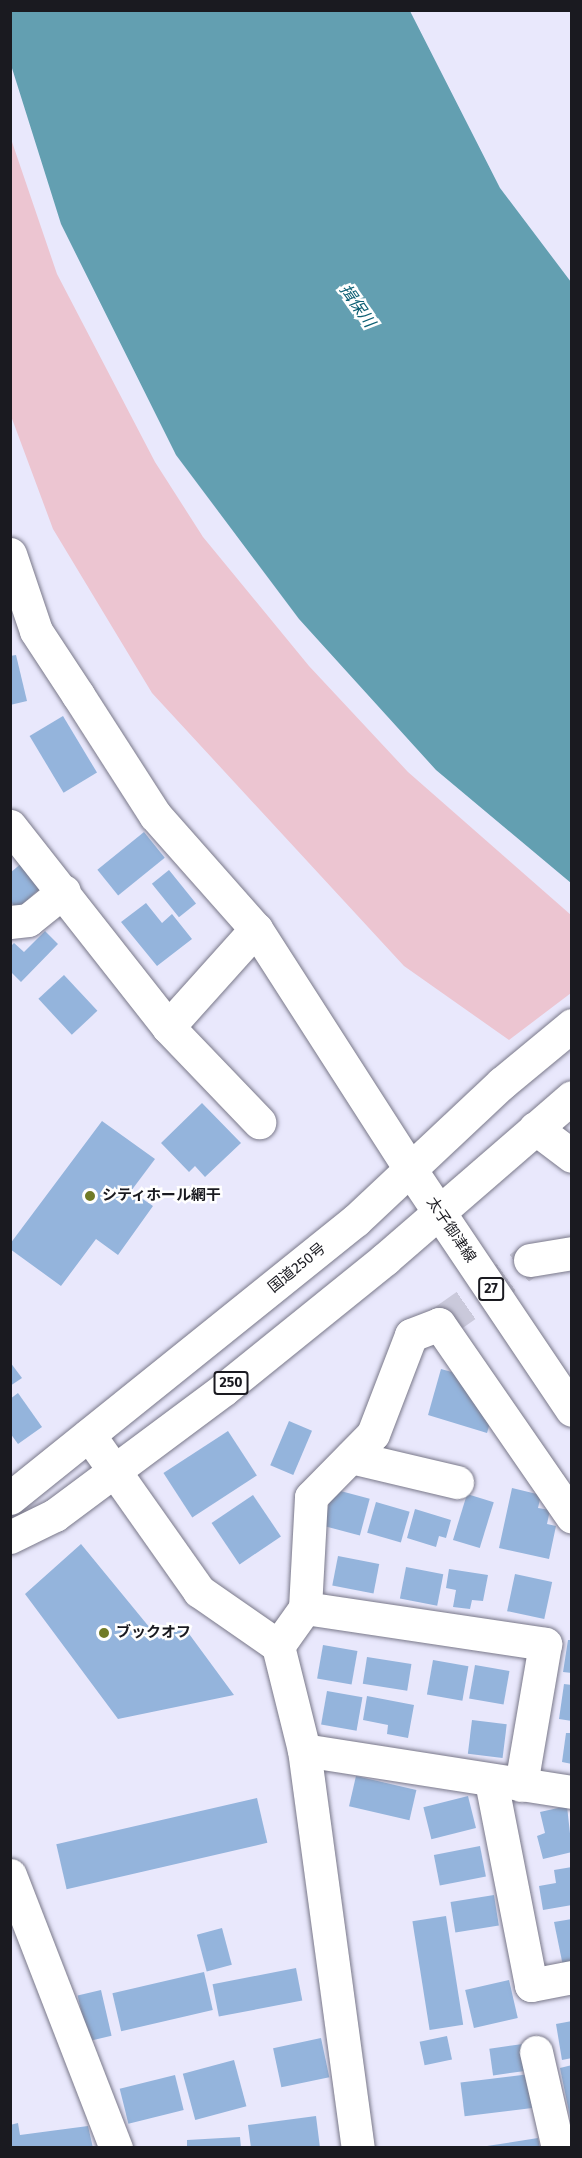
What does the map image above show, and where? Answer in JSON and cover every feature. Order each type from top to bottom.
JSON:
[{"type":"main road","name":"太子御津線","points":[[10,554],[36,631],[155,815],[256,929],[410,1169],[572,1410]]},
{"type":"main road","points":[[10,826],[64,891],[168,1027],[259,1122]]},
{"type":"main road","points":[[10,922],[28,920],[64,891]]},
{"type":"main road","points":[[168,1027],[256,929]]},
{"type":"main road","name":"国道250号","points":[[10,1498],[356,1220],[502,1083],[572,1025]]},
{"type":"main road","points":[[554,1112],[572,1156]]},
{"type":"main road","name":"250","points":[[10,1537],[55,1515],[224,1389],[439,1212],[554,1112]]},
{"type":"main road","points":[[530,1260],[572,1253]]},
{"type":"main road","points":[[278,1646],[305,1608],[311,1497],[373,1434],[411,1335],[439,1324],[572,1518]]},
{"type":"main road","points":[[89,1435],[199,1591],[278,1646],[304,1750],[358,2148]]},
{"type":"main road","points":[[351,1457],[457,1482]]},
{"type":"main road","points":[[305,1608],[545,1644],[506,1783],[531,1984],[572,1977]]},
{"type":"main road","points":[[304,1750],[572,1792]]},
{"type":"main road","points":[[10,1875],[116,2148]]},
{"type":"main road","points":[[536,2052],[558,2148]]},
{"type":"shaded area","points":[[10,136],[57,274],[155,462],[203,537],[309,666],[408,772],[571,915],[571,993],[509,1040],[404,966],[152,693],[53,529],[11,416]]},
{"type":"water","name":"揖保川","points":[[10,11],[410,11],[500,188],[571,282],[571,883],[436,770],[299,619],[176,455],[61,224],[11,65]]},
{"type":"building","points":[[16,655],[27,701],[10,705],[10,656]]},
{"type":"building","points":[[63,716],[97,773],[64,793],[30,736]]},
{"type":"building","points":[[144,832],[165,858],[118,895],[97,870]]},
{"type":"building","points":[[23,862],[44,885],[17,909],[10,901],[10,873]]},
{"type":"building","points":[[169,870],[196,903],[179,917],[152,884]]},
{"type":"building","points":[[146,903],[162,923],[172,914],[192,939],[157,966],[121,922]]},
{"type":"building","points":[[45,931],[58,944],[21,982],[10,971],[10,947],[14,943],[24,952]]},
{"type":"building","points":[[64,975],[97,1011],[72,1035],[38,999]]},
{"type":"building","points":[[202,1103],[241,1143],[205,1177],[195,1166],[189,1172],[161,1143]]},
{"type":"building","points":[[102,1121],[155,1159],[131,1191],[153,1206],[118,1255],[96,1239],[61,1286],[10,1249],[10,1244]]},
{"type":"building","points":[[10,1362],[22,1378],[10,1386]]},
{"type":"building","points":[[441,1369],[459,1374],[490,1423],[487,1433],[428,1415]]},
{"type":"building","points":[[18,1393],[42,1427],[18,1444],[10,1433],[10,1399]]},
{"type":"building","points":[[289,1421],[312,1431],[293,1475],[270,1465]]},
{"type":"building","points":[[228,1431],[257,1475],[192,1517],[163,1473]]},
{"type":"building","points":[[512,1488],[541,1495],[538,1508],[550,1510],[547,1524],[556,1526],[549,1559],[499,1548]]},
{"type":"building","points":[[333,1489],[370,1499],[360,1536],[323,1526]]},
{"type":"building","points":[[467,1494],[494,1502],[480,1548],[453,1540]]},
{"type":"building","points":[[253,1495],[281,1536],[240,1564],[212,1523]]},
{"type":"building","points":[[376,1502],[410,1512],[401,1542],[367,1533]]},
{"type":"building","points":[[415,1509],[451,1520],[446,1538],[439,1536],[436,1547],[407,1538]]},
{"type":"building","name":"ブックオフ","points":[[81,1544],[159,1639],[184,1627],[234,1695],[118,1719],[25,1594]]},
{"type":"building","points":[[338,1556],[379,1564],[374,1593],[332,1585]]},
{"type":"building","points":[[406,1567],[443,1574],[437,1606],[400,1598]]},
{"type":"building","points":[[449,1569],[488,1575],[483,1601],[472,1600],[470,1609],[453,1607],[456,1590],[446,1588]]},
{"type":"building","points":[[515,1574],[552,1582],[544,1619],[507,1611]]},
{"type":"building","points":[[568,1640],[572,1640],[572,1673],[563,1672]]},
{"type":"building","points":[[323,1645],[357,1651],[352,1685],[317,1678]]},
{"type":"building","points":[[367,1657],[411,1664],[407,1691],[363,1684]]},
{"type":"building","points":[[433,1660],[468,1666],[462,1701],[427,1694]]},
{"type":"building","points":[[475,1665],[509,1671],[504,1705],[469,1698]]},
{"type":"building","points":[[564,1684],[572,1685],[572,1721],[559,1719]]},
{"type":"building","points":[[327,1691],[362,1697],[357,1731],[321,1724]]},
{"type":"building","points":[[367,1696],[414,1705],[408,1738],[387,1734],[388,1725],[363,1720]]},
{"type":"building","points":[[472,1720],[507,1724],[503,1758],[468,1754]]},
{"type":"building","points":[[566,1733],[572,1733],[572,1764],[562,1762]]},
{"type":"building","points":[[356,1776],[416,1790],[409,1820],[349,1806]]},
{"type":"building","points":[[468,1796],[476,1828],[431,1839],[423,1807]]},
{"type":"building","points":[[257,1798],[267,1843],[67,1889],[56,1844]]},
{"type":"building","points":[[567,1806],[572,1852],[543,1859],[537,1836],[545,1833],[540,1812]]},
{"type":"building","points":[[480,1846],[486,1876],[440,1885],[434,1855]]},
{"type":"building","points":[[572,1867],[572,1905],[543,1910],[539,1886],[556,1883],[554,1870]]},
{"type":"building","points":[[494,1895],[499,1926],[455,1933],[451,1902]]},
{"type":"building","points":[[446,1916],[463,2025],[430,2030],[412,1921]]},
{"type":"building","points":[[572,1919],[572,1965],[563,1966],[554,1922]]},
{"type":"building","points":[[222,1928],[232,1965],[207,1971],[197,1935]]},
{"type":"building","points":[[296,1968],[302,2000],[219,2017],[213,1984]]},
{"type":"building","points":[[204,1972],[213,2010],[121,2031],[112,1993]]},
{"type":"building","points":[[509,1980],[518,2018],[474,2028],[465,1990]]},
{"type":"building","points":[[101,1990],[112,2036],[88,2041],[78,1995]]},
{"type":"building","points":[[572,2021],[572,2058],[562,2060],[556,2024]]},
{"type":"building","points":[[447,2036],[452,2059],[425,2065],[420,2042]]},
{"type":"building","points":[[321,2038],[329,2077],[281,2087],[273,2048]]},
{"type":"building","points":[[523,2044],[527,2071],[493,2075],[489,2049]]},
{"type":"building","points":[[234,2060],[246,2106],[195,2120],[183,2074]]},
{"type":"building","points":[[572,2065],[572,2117],[570,2117],[560,2068]]},
{"type":"building","points":[[530,2074],[534,2108],[465,2116],[461,2083]]},
{"type":"building","points":[[175,2075],[184,2110],[128,2124],[120,2089]]},
{"type":"building","points":[[316,2116],[320,2148],[251,2148],[248,2125]]},
{"type":"building","points":[[18,2123],[20,2135],[88,2126],[93,2148],[10,2148],[10,2125]]},
{"type":"building","points":[[240,2137],[241,2148],[187,2148],[187,2140]]},
{"type":"building","points":[[538,2138],[540,2148],[487,2148],[487,2146]]},
{"type":"tunnel","points":[[439,1324],[530,1260]]},
{"type":"place","name":"シティホール網干","points":[[90,1196]]},
{"type":"place","name":"ブックオフ","points":[[104,1633]]}]
